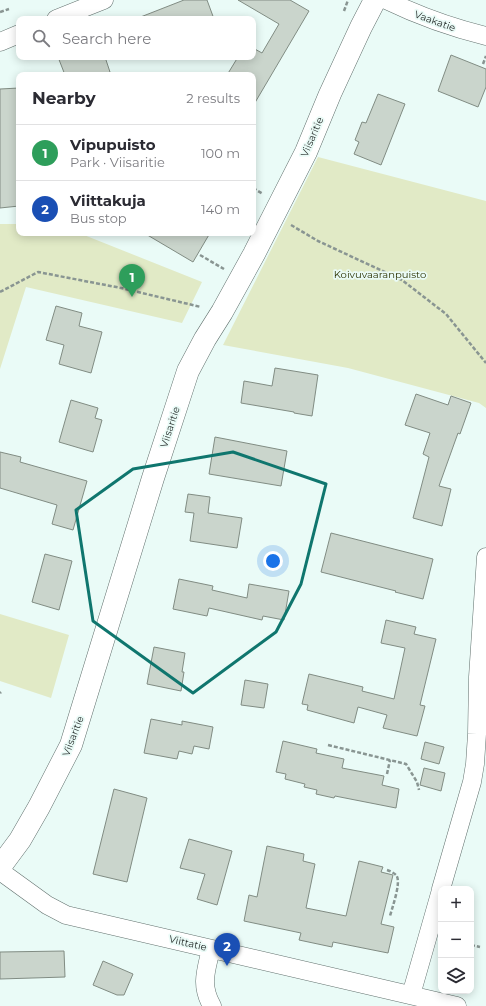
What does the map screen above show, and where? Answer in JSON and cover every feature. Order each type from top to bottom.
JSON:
[{"type":"street","points":[[64,16],[104,0]]},
{"type":"street","name":"Viisaritie","points":[[0,867],[20,840],[71,745],[153,478],[188,371],[205,339],[222,312],[306,152],[330,94],[375,0]]},
{"type":"street","name":"Vaakatie","points":[[386,0],[453,28],[486,36]]},
{"type":"street","points":[[0,42],[16,35]]},
{"type":"street","points":[[442,886],[472,782],[475,764],[478,677],[486,557]]},
{"type":"street","name":"Viittatie","points":[[0,871],[47,905],[66,915],[457,1006]]},
{"type":"street","points":[[411,995],[438,900]]},
{"type":"street","points":[[211,949],[205,976],[205,987],[208,999],[212,1006]]},
{"type":"path","points":[[0,12],[9,9]]},
{"type":"path","points":[[483,64],[486,56]]},
{"type":"path","points":[[256,190],[265,195]]},
{"type":"path","points":[[274,215],[318,241],[402,280],[446,314],[486,363]]},
{"type":"path","points":[[200,255],[226,271]]},
{"type":"path","points":[[0,292],[38,272],[121,288],[222,312]]},
{"type":"path","points":[[328,745],[406,764],[417,782],[419,790]]},
{"type":"path","points":[[387,774],[390,760]]},
{"type":"path","points":[[387,870],[396,875],[398,879],[390,916]]},
{"type":"path","points":[[474,946],[480,947]]},
{"type":"highlighted area","points":[[233,452],[326,484],[301,584],[276,632],[193,693],[93,621],[76,510],[133,469]]},
{"type":"green space","name":"Koivuvaaranpuisto","points":[[318,157],[486,201],[486,408],[479,403],[348,368],[223,345]]},
{"type":"green space","points":[[0,224],[16,224],[16,236],[87,236],[202,282],[182,323],[26,287],[0,369]]},
{"type":"green space","points":[[0,614],[69,635],[51,698],[0,681]]},
{"type":"building","points":[[184,0],[207,0],[213,16],[143,16]]},
{"type":"building","points":[[238,0],[290,0],[309,11],[256,101],[256,72],[229,72],[236,60],[256,60],[256,50],[262,53],[279,24]]},
{"type":"building","points":[[451,55],[486,69],[486,87],[478,107],[438,91]]},
{"type":"building","points":[[59,60],[106,60],[110,72],[64,72]]},
{"type":"building","points":[[16,88],[16,206],[0,208],[0,89]]},
{"type":"building","points":[[378,94],[405,104],[381,165],[354,154],[359,142],[355,140],[362,122],[366,123]]},
{"type":"building","points":[[149,236],[208,236],[193,262]]},
{"type":"building","points":[[56,306],[82,313],[79,326],[102,332],[91,373],[59,364],[64,345],[46,340]]},
{"type":"building","points":[[275,368],[318,375],[312,416],[241,403],[244,381],[272,386]]},
{"type":"building","points":[[416,394],[448,405],[451,396],[471,403],[460,434],[458,433],[439,486],[451,489],[442,526],[413,518],[429,457],[423,454],[430,433],[405,425]]},
{"type":"building","points":[[71,400],[98,408],[95,418],[102,420],[93,452],[59,442]]},
{"type":"building","points":[[215,437],[287,451],[281,486],[209,474]]},
{"type":"building","points":[[0,452],[21,457],[20,462],[87,481],[73,530],[52,524],[57,505],[0,488]]},
{"type":"building","points":[[188,494],[210,497],[208,513],[242,518],[237,548],[190,541],[194,513],[185,512]]},
{"type":"building","points":[[331,533],[433,559],[423,599],[321,572]]},
{"type":"building","points":[[45,554],[72,561],[59,610],[32,602]]},
{"type":"building","points":[[179,579],[213,586],[212,590],[247,598],[249,584],[289,591],[284,620],[263,616],[262,620],[209,608],[207,616],[173,609]]},
{"type":"building","points":[[386,620],[416,627],[414,634],[436,639],[420,705],[425,706],[417,736],[383,728],[387,715],[358,707],[354,723],[307,710],[308,705],[302,704],[309,674],[363,687],[362,691],[394,699],[405,648],[381,643]]},
{"type":"building","points":[[154,647],[185,653],[181,691],[147,684]]},
{"type":"building","points":[[245,680],[268,684],[264,708],[241,705]]},
{"type":"building","points":[[151,719],[182,725],[182,721],[213,727],[209,749],[194,746],[192,754],[179,751],[177,759],[144,753]]},
{"type":"building","points":[[283,741],[317,749],[316,753],[344,759],[342,768],[384,776],[382,785],[399,789],[396,808],[335,796],[334,798],[316,794],[317,790],[304,787],[305,784],[285,779],[286,774],[276,772]]},
{"type":"building","points":[[425,742],[444,747],[439,764],[421,759]]},
{"type":"building","points":[[424,768],[445,773],[441,791],[420,785]]},
{"type":"building","points":[[114,789],[147,798],[127,882],[93,874]]},
{"type":"building","points":[[189,839],[232,851],[217,905],[197,899],[205,874],[180,868]]},
{"type":"building","points":[[267,846],[304,854],[303,861],[315,864],[306,908],[346,916],[359,861],[383,867],[381,872],[393,875],[381,924],[394,927],[388,953],[333,942],[332,947],[299,940],[301,933],[244,921],[249,895],[257,897]]},
{"type":"building","points":[[64,951],[65,977],[0,979],[0,952]]},
{"type":"building","points":[[103,961],[133,974],[124,995],[117,995],[93,985]]},
{"type":"place","name":"Vipupuisto","points":[[132,297]]},
{"type":"place","name":"Viittakuja","points":[[227,966]]}]
